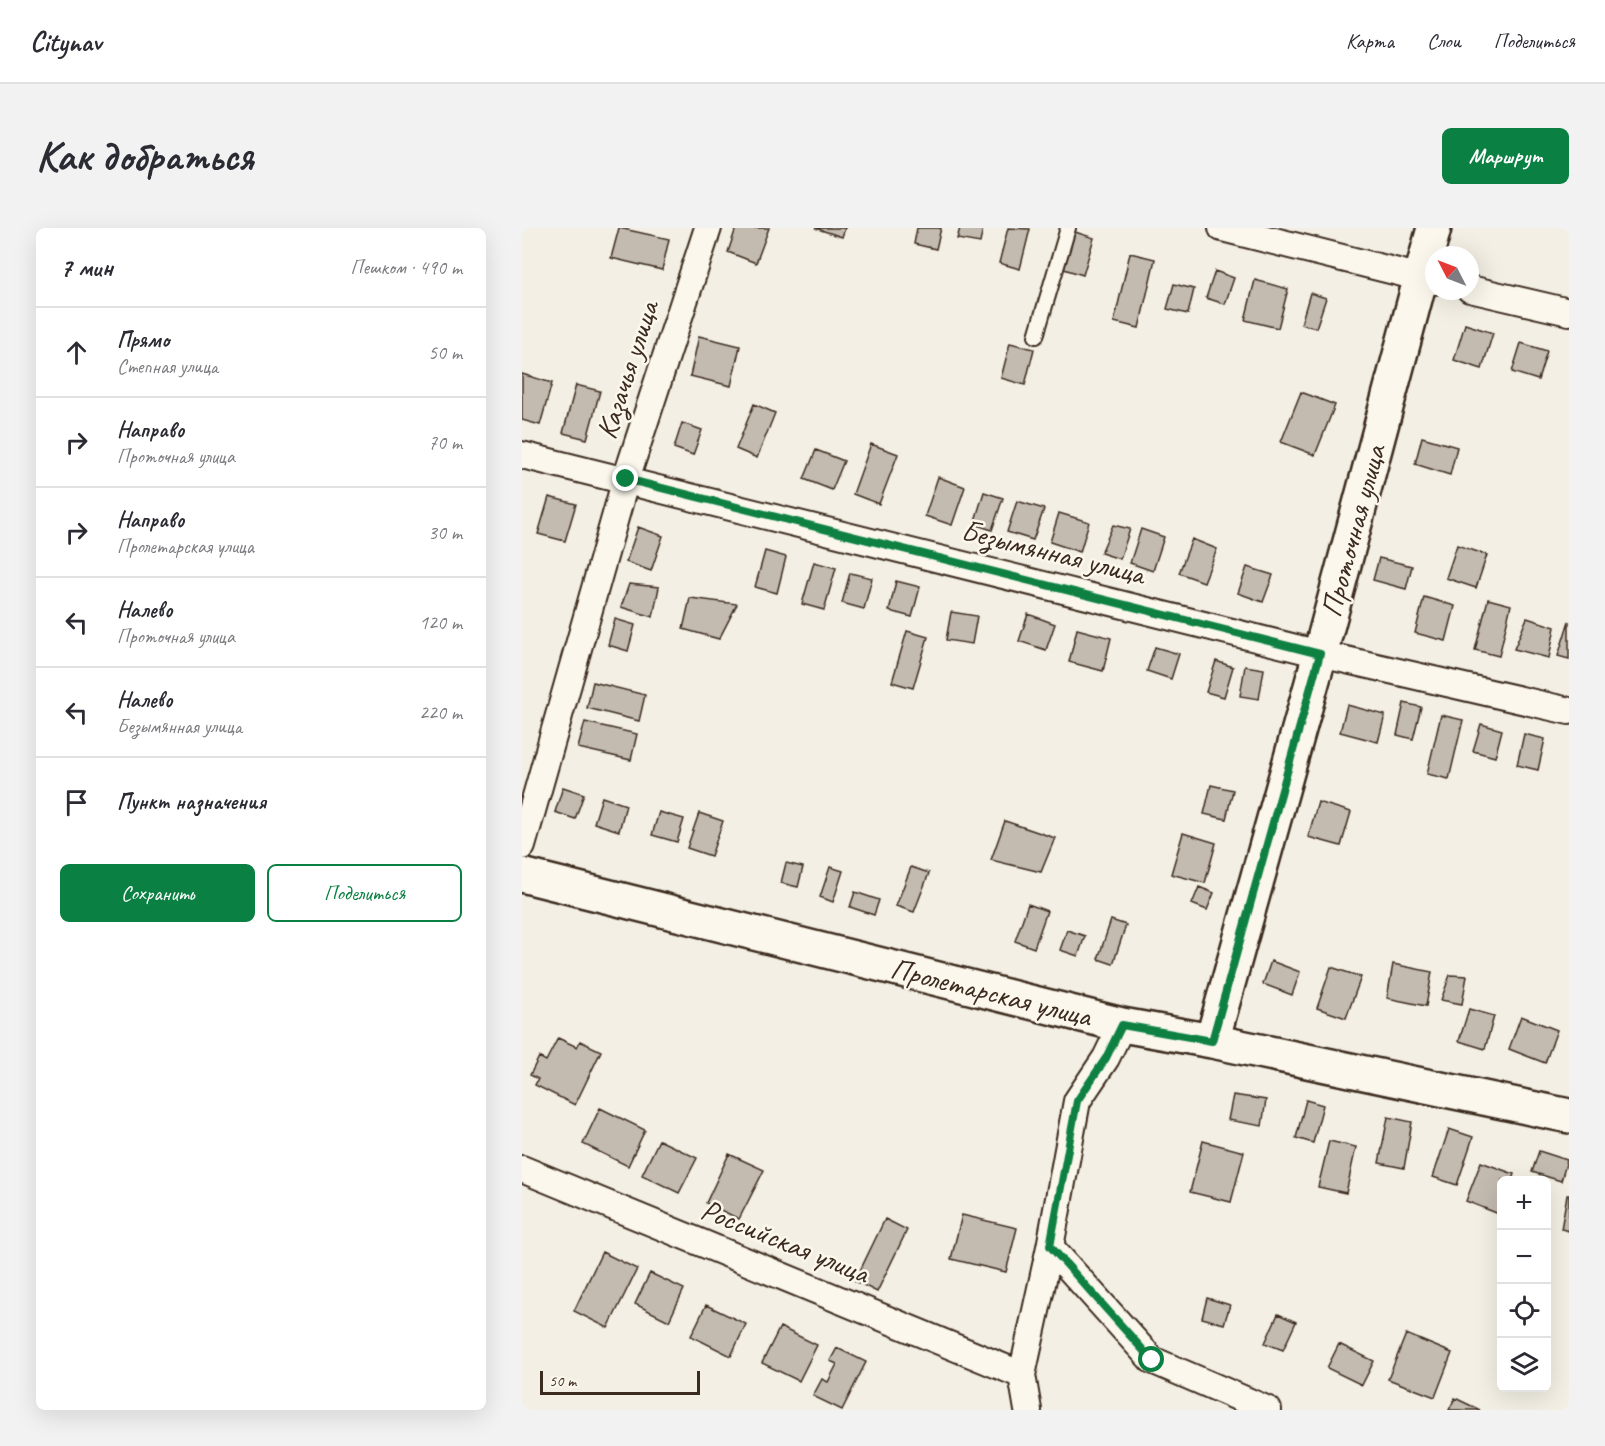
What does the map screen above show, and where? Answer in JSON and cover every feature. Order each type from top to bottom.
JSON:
[{"type":"street","name":"Казачья улица","points":[[522,846],[626,479],[708,228]]},
{"type":"street","points":[[1222,228],[1425,279]]},
{"type":"street","name":"Проточная улица","points":[[1432,246],[1434,228]]},
{"type":"street","name":"Проточная улица","points":[[1212,1041],[1425,286]]},
{"type":"street","points":[[1479,291],[1569,312]]},
{"type":"street","name":"Безымянная улица","points":[[522,455],[626,479],[1320,654],[1569,711]]},
{"type":"street","name":"Пролетарская улица","points":[[522,875],[1122,1025],[1212,1041],[1569,1116]]},
{"type":"street","points":[[1028,1410],[1022,1375],[1050,1246],[1077,1101],[1106,1058],[1122,1025]]},
{"type":"street","name":"Российская улица","points":[[522,1169],[1022,1375]]},
{"type":"street","points":[[1050,1246],[1152,1360],[1268,1410]]},
{"type":"lane","points":[[1036,336],[1068,228]]},
{"type":"building","points":[[619,228],[669,239],[662,270],[611,258]]},
{"type":"building","points":[[736,228],[769,228],[756,263],[728,252]]},
{"type":"building","points":[[815,228],[845,228],[842,237]]},
{"type":"building","points":[[917,228],[941,228],[936,249],[914,244]]},
{"type":"building","points":[[960,228],[983,228],[980,243],[957,239]]},
{"type":"building","points":[[1008,228],[1030,229],[1020,269],[999,263]]},
{"type":"building","points":[[1075,232],[1094,238],[1083,275],[1064,269]]},
{"type":"building","points":[[1130,253],[1155,259],[1139,328],[1114,322]]},
{"type":"building","points":[[1215,271],[1234,278],[1225,304],[1206,298]]},
{"type":"building","points":[[1255,280],[1288,289],[1278,328],[1245,320]]},
{"type":"building","points":[[1174,284],[1194,289],[1188,314],[1167,309]]},
{"type":"building","points":[[1310,293],[1326,298],[1316,328],[1301,324]]},
{"type":"building","points":[[1465,324],[1493,333],[1482,369],[1454,360]]},
{"type":"building","points":[[699,336],[740,346],[731,386],[690,376]]},
{"type":"building","points":[[1010,343],[1034,349],[1025,385],[1001,378]]},
{"type":"building","points":[[1521,343],[1547,351],[1538,380],[1512,372]]},
{"type":"building","points":[[522,374],[552,383],[540,425],[522,420]]},
{"type":"building","points":[[576,385],[600,391],[587,439],[563,433]]},
{"type":"building","points":[[1301,392],[1335,405],[1315,455],[1281,442]]},
{"type":"building","points":[[754,404],[775,413],[757,458],[736,449]]},
{"type":"building","points":[[682,423],[702,430],[693,455],[674,448]]},
{"type":"building","points":[[1422,437],[1457,447],[1450,475],[1415,464]]},
{"type":"building","points":[[871,444],[898,454],[879,504],[853,494]]},
{"type":"building","points":[[816,450],[844,461],[832,490],[804,479]]},
{"type":"building","points":[[938,477],[965,487],[952,525],[925,516]]},
{"type":"building","points":[[984,492],[1003,498],[992,530],[974,524]]},
{"type":"building","points":[[549,497],[576,504],[565,541],[538,534]]},
{"type":"building","points":[[1017,501],[1044,509],[1033,540],[1007,532]]},
{"type":"building","points":[[1059,513],[1089,522],[1080,552],[1050,542]]},
{"type":"building","points":[[1113,525],[1130,529],[1120,559],[1101,553]]},
{"type":"building","points":[[638,527],[663,536],[651,571],[626,562]]},
{"type":"building","points":[[1141,529],[1164,537],[1153,571],[1130,563]]},
{"type":"building","points":[[1192,539],[1217,549],[1204,582],[1179,573]]},
{"type":"building","points":[[1457,545],[1487,555],[1476,588],[1446,578]]},
{"type":"building","points":[[765,551],[786,557],[777,593],[755,587]]},
{"type":"building","points":[[1379,558],[1412,566],[1406,589],[1373,580]]},
{"type":"building","points":[[814,562],[836,568],[824,610],[802,604]]},
{"type":"building","points":[[1247,567],[1273,575],[1263,602],[1238,593]]},
{"type":"building","points":[[850,573],[872,578],[864,609],[842,603]]},
{"type":"building","points":[[896,581],[920,587],[912,617],[889,611]]},
{"type":"building","points":[[629,584],[659,587],[653,617],[621,607]]},
{"type":"building","points":[[1424,597],[1455,606],[1446,641],[1415,633]]},
{"type":"building","points":[[690,598],[737,604],[719,639],[683,629]]},
{"type":"building","points":[[1488,599],[1511,605],[1499,656],[1475,650]]},
{"type":"building","points":[[951,612],[977,616],[972,644],[946,640]]},
{"type":"building","points":[[1028,614],[1055,624],[1046,650],[1019,641]]},
{"type":"building","points":[[1527,618],[1555,627],[1549,658],[1514,649]]},
{"type":"building","points":[[615,619],[635,625],[628,651],[608,645]]},
{"type":"building","points":[[1569,621],[1569,659],[1558,656]]},
{"type":"building","points":[[1077,629],[1111,638],[1103,671],[1069,662]]},
{"type":"building","points":[[907,631],[928,637],[913,688],[892,682]]},
{"type":"building","points":[[1155,647],[1179,654],[1171,679],[1147,671]]},
{"type":"building","points":[[1216,661],[1233,667],[1224,697],[1206,692]]},
{"type":"building","points":[[1245,666],[1264,669],[1259,699],[1240,696]]},
{"type":"building","points":[[593,682],[645,695],[639,721],[587,708]]},
{"type":"building","points":[[1404,703],[1421,707],[1413,739],[1397,735]]},
{"type":"building","points":[[1347,705],[1385,715],[1378,742],[1340,732]]},
{"type":"building","points":[[1441,715],[1463,720],[1449,779],[1427,774]]},
{"type":"building","points":[[585,722],[637,734],[631,760],[578,748]]},
{"type":"building","points":[[1481,724],[1502,730],[1495,757],[1473,751]]},
{"type":"building","points":[[1524,734],[1545,739],[1538,770],[1517,765]]},
{"type":"building","points":[[1211,785],[1233,790],[1226,819],[1204,814]]},
{"type":"building","points":[[563,787],[584,794],[575,819],[555,812]]},
{"type":"building","points":[[602,797],[626,805],[619,831],[594,823]]},
{"type":"building","points":[[1318,802],[1351,812],[1341,846],[1308,837]]},
{"type":"building","points":[[659,812],[684,819],[677,842],[652,835]]},
{"type":"building","points":[[699,813],[723,821],[711,856],[687,848]]},
{"type":"building","points":[[1005,821],[1055,838],[1041,872],[991,860]]},
{"type":"building","points":[[1183,833],[1216,843],[1205,883],[1171,874]]},
{"type":"building","points":[[786,863],[803,867],[798,887],[781,883]]},
{"type":"building","points":[[830,867],[843,871],[833,902],[820,897]]},
{"type":"building","points":[[911,867],[929,873],[914,912],[896,906]]},
{"type":"building","points":[[1199,887],[1214,893],[1207,910],[1192,904]]},
{"type":"building","points":[[855,892],[879,900],[874,915],[850,907]]},
{"type":"building","points":[[1028,904],[1047,911],[1034,948],[1015,941]]},
{"type":"building","points":[[1111,920],[1126,925],[1113,964],[1098,959]]},
{"type":"building","points":[[1067,930],[1085,936],[1078,956],[1060,950]]},
{"type":"building","points":[[1271,961],[1300,972],[1292,995],[1263,984]]},
{"type":"building","points":[[1393,964],[1432,972],[1426,1006],[1387,998]]},
{"type":"building","points":[[1331,967],[1361,977],[1346,1018],[1317,1008]]},
{"type":"building","points":[[1450,975],[1467,976],[1462,1004],[1441,1000]]},
{"type":"building","points":[[1469,1009],[1494,1016],[1485,1049],[1459,1041]]},
{"type":"building","points":[[1521,1016],[1557,1030],[1545,1063],[1509,1049]]},
{"type":"building","points":[[558,1038],[577,1047],[580,1041],[601,1051],[575,1105],[535,1085],[538,1079],[530,1075],[539,1057],[546,1061]]},
{"type":"building","points":[[1233,1095],[1266,1100],[1262,1126],[1228,1120]]},
{"type":"building","points":[[1306,1100],[1323,1105],[1313,1143],[1296,1138]]},
{"type":"building","points":[[600,1108],[645,1130],[628,1166],[583,1144]]},
{"type":"building","points":[[1388,1117],[1412,1122],[1404,1168],[1379,1163]]},
{"type":"building","points":[[1449,1129],[1473,1137],[1457,1185],[1433,1177]]},
{"type":"building","points":[[659,1140],[697,1158],[679,1193],[642,1175]]},
{"type":"building","points":[[1203,1141],[1244,1152],[1231,1202],[1190,1192]]},
{"type":"building","points":[[1329,1141],[1356,1147],[1346,1193],[1318,1187]]},
{"type":"building","points":[[1539,1151],[1567,1160],[1561,1181],[1551,1176],[1532,1172]]},
{"type":"building","points":[[729,1154],[764,1170],[739,1219],[706,1203]]},
{"type":"building","points":[[1481,1162],[1514,1174],[1513,1176],[1497,1176],[1497,1213],[1466,1201]]},
{"type":"building","points":[[1567,1195],[1569,1195],[1569,1231],[1561,1229]]},
{"type":"building","points":[[962,1215],[1017,1228],[1006,1272],[951,1259]]},
{"type":"building","points":[[885,1219],[907,1230],[877,1292],[855,1281]]},
{"type":"building","points":[[602,1252],[637,1269],[608,1328],[574,1311]]},
{"type":"building","points":[[650,1273],[684,1289],[669,1321],[635,1304]]},
{"type":"building","points":[[1207,1298],[1230,1305],[1224,1324],[1202,1318]]},
{"type":"building","points":[[706,1305],[746,1324],[731,1356],[691,1336]]},
{"type":"building","points":[[1278,1314],[1296,1322],[1283,1350],[1265,1343]]},
{"type":"building","points":[[780,1327],[817,1345],[799,1381],[762,1363]]},
{"type":"building","points":[[1406,1334],[1452,1353],[1435,1397],[1388,1379]]},
{"type":"building","points":[[1339,1344],[1374,1361],[1362,1385],[1327,1368]]},
{"type":"building","points":[[837,1348],[866,1362],[842,1410],[813,1396],[822,1379],[828,1382],[837,1364],[830,1361]]},
{"type":"building","points":[[1455,1398],[1480,1410],[1449,1410]]},
{"type":"route","points":[[626,479],[1320,654],[1212,1041],[1122,1025],[1106,1058],[1077,1101],[1050,1246],[1152,1360]]}]
